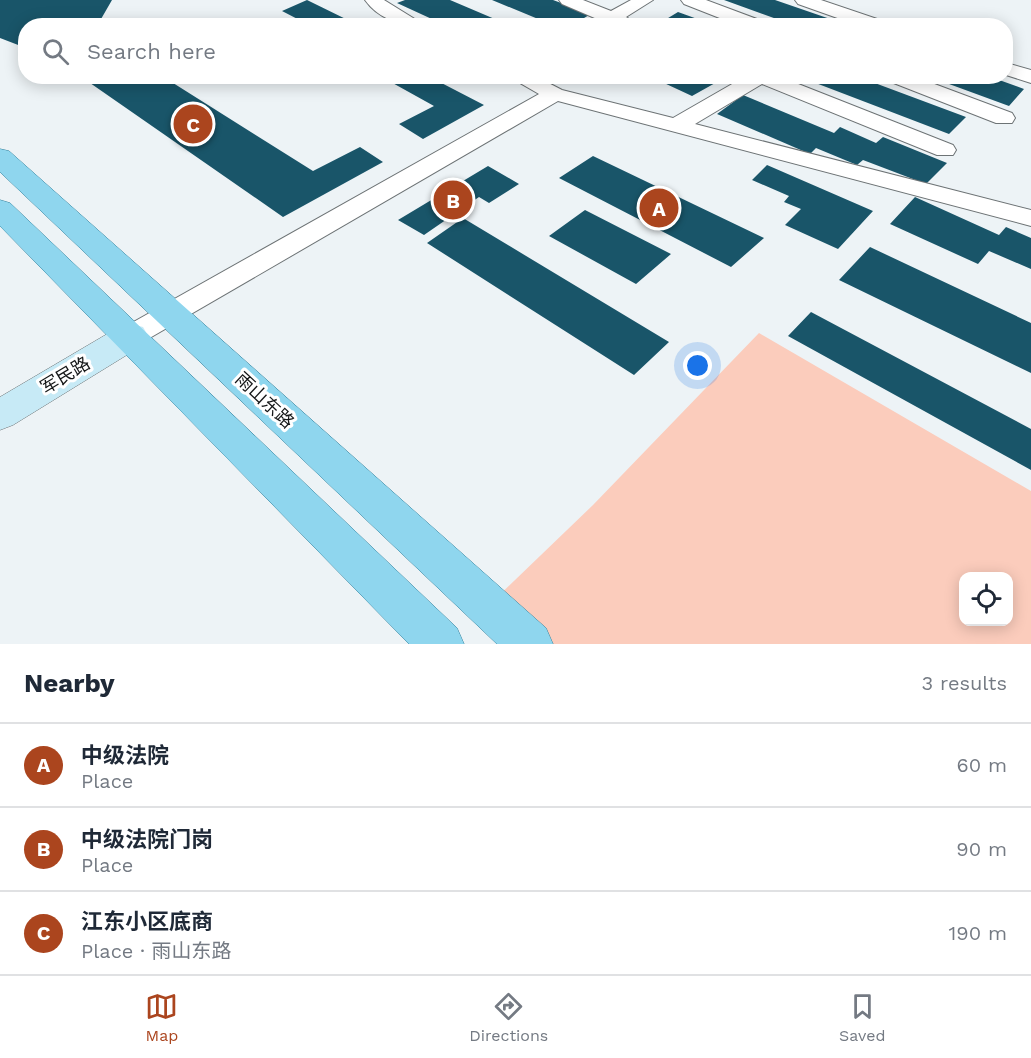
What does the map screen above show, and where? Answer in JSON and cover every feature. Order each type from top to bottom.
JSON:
[{"type":"main road","name":"雨山东路","points":[[0,157],[530,644]]},
{"type":"main road","points":[[0,209],[441,644]]},
{"type":"street","points":[[568,0],[598,18]]},
{"type":"street","points":[[612,18],[644,0]]},
{"type":"street","points":[[690,0],[737,18]]},
{"type":"street","points":[[804,0],[842,18]]},
{"type":"street","points":[[377,1],[404,18]]},
{"type":"street","points":[[1013,71],[1031,77]]},
{"type":"street","points":[[534,84],[555,94],[1031,218]]},
{"type":"street","points":[[675,126],[749,84]]},
{"type":"street","points":[[779,84],[945,150]]},
{"type":"street","points":[[914,84],[1004,118]]},
{"type":"street","points":[[131,336],[555,94]]},
{"type":"street","name":"军民路","points":[[0,414],[131,336]]},
{"type":"shaded area","points":[[759,333],[1031,491],[1031,644],[530,644],[488,606],[593,505]]},
{"type":"building","points":[[0,0],[112,0],[102,18],[18,18],[18,45],[0,38]]},
{"type":"building","points":[[307,0],[344,18],[296,18],[282,11]]},
{"type":"building","points":[[405,0],[450,0],[492,18],[430,18],[397,3]]},
{"type":"building","points":[[492,0],[553,0],[591,14],[584,18],[536,18]]},
{"type":"building","points":[[724,0],[775,0],[827,18],[774,18]]},
{"type":"building","points":[[678,12],[695,18],[668,18]]},
{"type":"building","points":[[92,84],[175,84],[313,171],[360,147],[383,162],[283,217]]},
{"type":"building","points":[[394,84],[443,84],[484,105],[423,139],[399,124],[434,106]]},
{"type":"building","points":[[666,84],[713,84],[692,96]]},
{"type":"building","points":[[818,84],[877,84],[966,117],[949,134]]},
{"type":"building","points":[[949,84],[1010,84],[1024,89],[1009,106]]},
{"type":"building","points":[[743,95],[834,133],[840,127],[876,143],[883,137],[947,163],[926,184],[863,160],[857,165],[816,148],[810,154],[717,114]]},
{"type":"building","points":[[593,156],[764,238],[731,267],[559,178]]},
{"type":"building","points":[[767,165],[873,211],[838,249],[785,225],[801,209],[784,202],[789,196],[752,180]]},
{"type":"building","points":[[488,166],[519,184],[489,203],[479,197],[424,235],[398,220]]},
{"type":"building","points":[[915,197],[999,235],[1006,227],[1031,238],[1031,269],[989,251],[978,264],[890,224]]},
{"type":"building","points":[[585,210],[671,254],[636,284],[549,236]]},
{"type":"building","points":[[463,218],[669,342],[634,375],[427,243]]},
{"type":"building","points":[[870,247],[1031,323],[1031,373],[839,280]]},
{"type":"building","points":[[811,312],[1031,429],[1031,470],[788,336]]},
{"type":"place","name":"江东小区底商","points":[[193,124]]},
{"type":"place","name":"中级法院门岗","points":[[453,200]]},
{"type":"place","name":"中级法院","points":[[659,208]]}]
